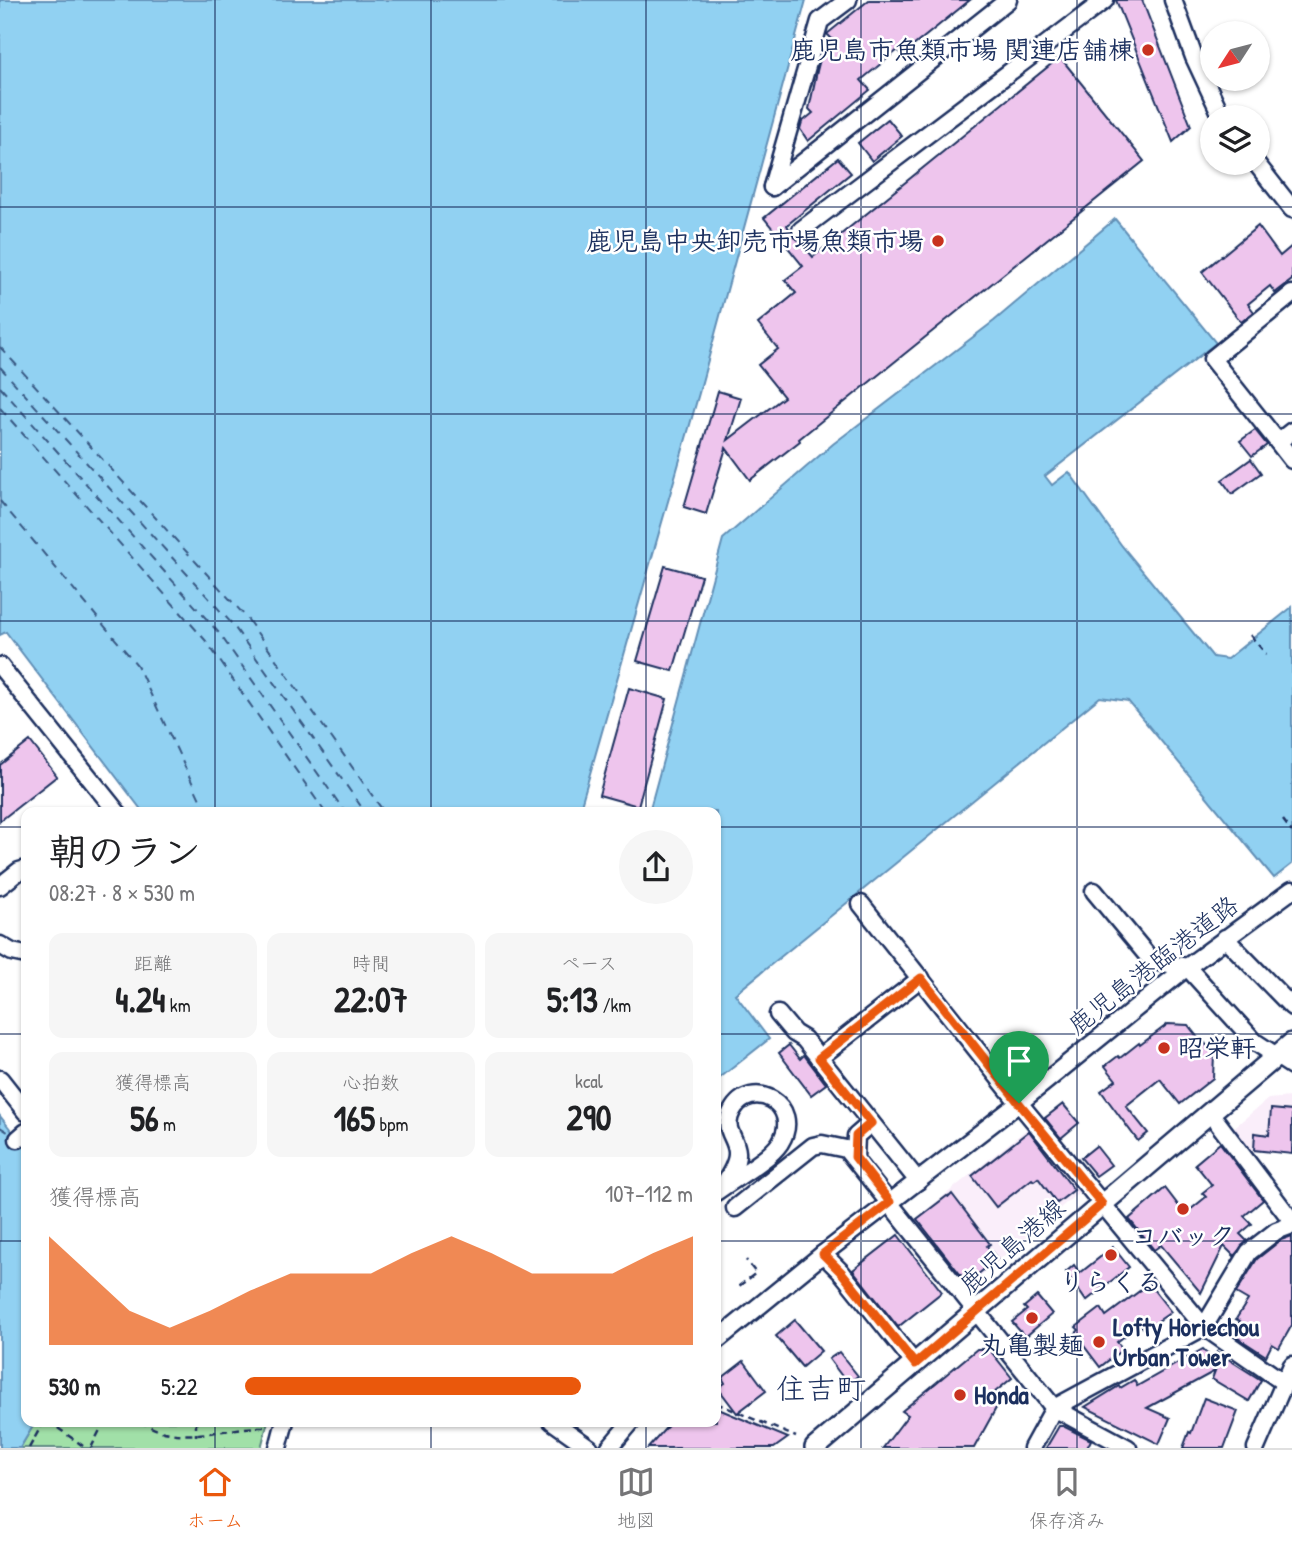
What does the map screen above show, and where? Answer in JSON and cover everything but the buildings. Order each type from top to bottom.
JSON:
[{"type":"main road","name":"鹿児島港線","points":[[815,1448],[1211,1114],[1284,1062],[1292,1043]]},
{"type":"street","points":[[848,0],[820,22],[772,187],[1008,0]]},
{"type":"street","points":[[801,230],[1105,0]]},
{"type":"street","points":[[1173,0],[1194,57],[1216,105]]},
{"type":"street","points":[[1265,175],[1292,209]]},
{"type":"street","points":[[1292,294],[1212,359],[1292,460]]},
{"type":"street","points":[[1278,442],[1292,431]]},
{"type":"street","points":[[0,666],[113,807]]},
{"type":"street","points":[[0,886],[21,870]]},
{"type":"street","name":"鹿児島港臨港道路","points":[[721,1337],[1187,967],[1292,890]]},
{"type":"street","points":[[1094,891],[1152,961],[1187,967],[1255,1042],[1284,1062]]},
{"type":"street","points":[[861,904],[1019,1103],[1204,1327],[1288,1382]]},
{"type":"street","points":[[1225,938],[1292,1007]]},
{"type":"street","points":[[0,945],[21,954]]},
{"type":"street","points":[[819,1058],[921,978]]},
{"type":"street","points":[[778,1014],[819,1058],[918,1181]]},
{"type":"street","points":[[0,1079],[21,1106]]},
{"type":"street","points":[[721,1186],[732,1171],[737,1153],[728,1131],[732,1111],[740,1102],[751,1096],[771,1098],[780,1105],[787,1125],[779,1145],[741,1176],[721,1188]]},
{"type":"street","points":[[1032,1448],[1054,1408],[1204,1327],[1249,1252],[1276,1231],[1292,1223],[1211,1114]]},
{"type":"street","points":[[855,1157],[856,1136],[871,1123]]},
{"type":"street","points":[[733,1142],[752,1153],[768,1153]]},
{"type":"street","points":[[736,1208],[813,1146],[822,1144],[846,1149],[1054,1408],[1128,1448]]},
{"type":"street","points":[[823,1254],[842,1273],[915,1364]]},
{"type":"street","points":[[1256,1448],[1288,1382],[1292,1365]]},
{"type":"street","points":[[278,1448],[283,1427]]},
{"type":"street","points":[[560,1427],[590,1448]]},
{"type":"street","points":[[609,1448],[627,1427]]},
{"type":"path","points":[[1250,635],[1266,654]]},
{"type":"path","points":[[1283,820],[1292,832]]},
{"type":"path","points":[[739,1286],[756,1273],[746,1260]]},
{"type":"path","points":[[721,1405],[796,1437]]},
{"type":"path","points":[[29,1448],[42,1427]]},
{"type":"path","points":[[55,1427],[86,1448]]},
{"type":"path","points":[[91,1448],[101,1427]]},
{"type":"path","points":[[150,1427],[164,1433],[196,1436],[243,1427],[266,1427]]},
{"type":"path","points":[[196,1427],[196,1436]]},
{"type":"shaded area","points":[[1290,1097],[1292,1154],[1247,1151],[1231,1130],[1268,1099]]},
{"type":"shaded area","points":[[1028,1128],[1079,1192],[967,1287],[914,1220]]},
{"type":"green space","points":[[32,1427],[266,1427],[261,1448],[20,1448]]},
{"type":"water","points":[[0,0],[806,0],[699,393],[580,807],[139,807],[6,632],[0,635]]},
{"type":"water","points":[[1115,219],[1216,343],[1045,476],[1052,485],[1069,472],[1122,546],[1213,657],[1227,659],[1292,607],[1292,864],[1274,878],[1128,701],[1100,697],[735,994],[769,1039],[721,1077],[721,807],[650,807],[723,539],[833,444],[994,321]]},
{"type":"water","points":[[0,1116],[21,1143],[21,1427],[32,1427],[20,1448],[0,1448]]},
{"type":"ferry route","points":[[0,347],[246,617],[380,807]]},
{"type":"ferry route","points":[[0,367],[233,625],[361,807]]},
{"type":"ferry route","points":[[0,387],[219,633],[341,807]]},
{"type":"ferry route","points":[[0,408],[206,641],[322,807]]},
{"type":"ferry route","points":[[0,501],[137,665],[204,807]]},
{"type":"ferry route","points":[[0,1127],[11,1134]]},
{"type":"place","name":"鹿児島市魚類市場 関連店舗棟","points":[[1148,50]]},
{"type":"place","name":"鹿児島中央卸売市場魚類市場","points":[[938,241]]},
{"type":"place","name":"昭栄軒","points":[[1164,1048]]},
{"type":"place","name":"コバック","points":[[1183,1209]]},
{"type":"place","name":"りらくる","points":[[1111,1255]]},
{"type":"place","name":"丸亀製麺","points":[[1032,1318]]},
{"type":"place","name":"Lofty Horiechou Urban Tower","points":[[1099,1342]]},
{"type":"place","name":"Honda","points":[[960,1395]]},
{"type":"district","name":"住吉町","points":[[821,1389]]},
{"type":"route","points":[[921,978],[1019,1103],[1102,1204],[915,1364],[842,1273],[823,1254],[890,1202],[855,1157],[856,1136],[871,1123],[819,1058],[921,978]]}]
